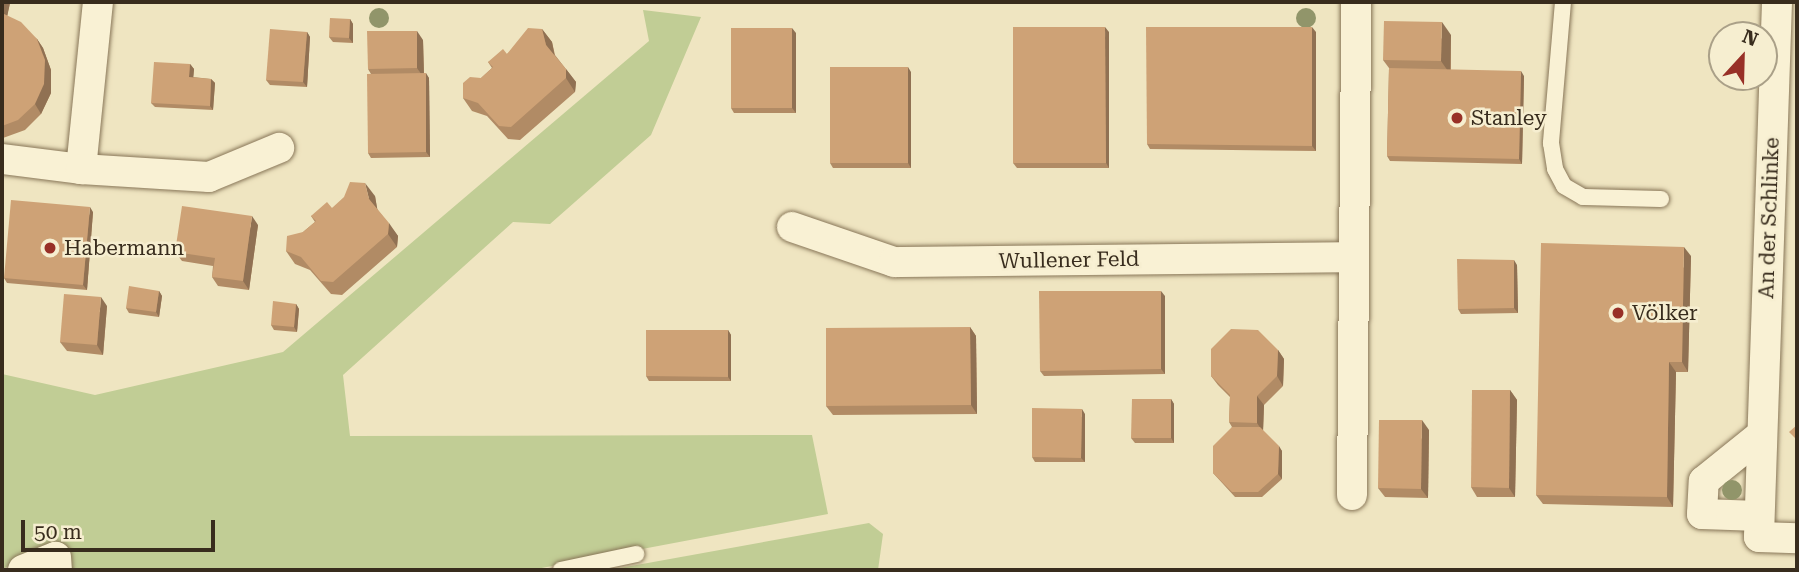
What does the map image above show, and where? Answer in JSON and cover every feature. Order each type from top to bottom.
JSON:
[{"type":"street","points":[[81,169],[98,2]]},
{"type":"street","points":[[1352,495],[1356,2]]},
{"type":"street","name":"An der Schlinke","points":[[1759,516],[1777,2]]},
{"type":"street","points":[[2,159],[81,169],[209,177],[279,148]]},
{"type":"street","name":"Wullener Feld","points":[[792,227],[894,262],[1352,257]]},
{"type":"street","points":[[1761,435],[1703,481],[1702,514],[1759,516],[1759,537],[1797,538]]},
{"type":"street","points":[[23,570],[56,564]]},
{"type":"lane","points":[[1563,2],[1551,144],[1555,169],[1564,186],[1583,197],[1661,200]]},
{"type":"lane","points":[[561,570],[636,554]]},
{"type":"green space","points":[[643,10],[701,17],[651,135],[550,224],[513,222],[343,375],[350,436],[812,435],[828,514],[531,570],[58,570],[47,551],[2,569],[2,374],[95,395],[283,352],[649,41]]},
{"type":"green space","points":[[869,523],[883,534],[878,570],[609,570]]},
{"type":"building","points":[[2,13],[21,22],[37,39],[45,60],[44,84],[35,104],[18,120],[2,126]]},
{"type":"building","points":[[330,18],[350,19],[349,38],[329,37]]},
{"type":"building","points":[[1384,21],[1442,22],[1441,61],[1383,60]]},
{"type":"building","points":[[1013,27],[1105,27],[1106,163],[1013,163]]},
{"type":"building","points":[[1146,27],[1312,27],[1312,146],[1147,144]]},
{"type":"building","points":[[528,28],[542,29],[546,45],[566,69],[566,78],[511,127],[499,126],[478,103],[463,98],[463,83],[470,77],[481,78],[493,67],[488,62],[503,49],[507,54]]},
{"type":"building","points":[[731,28],[792,28],[792,108],[731,108]]},
{"type":"building","points":[[270,29],[307,32],[303,82],[266,80]]},
{"type":"building","points":[[367,31],[417,31],[417,68],[368,69]]},
{"type":"building","points":[[154,62],[190,64],[189,77],[211,79],[210,106],[151,103]]},
{"type":"building","points":[[830,67],[908,67],[908,163],[830,163]]},
{"type":"building","name":"Stanley","points":[[1389,68],[1521,71],[1519,159],[1387,156]]},
{"type":"building","points":[[426,73],[426,152],[368,153],[367,74]]},
{"type":"building","points":[[350,182],[365,183],[369,199],[389,223],[388,234],[333,282],[321,281],[301,257],[286,251],[287,236],[303,232],[316,221],[311,216],[327,202],[332,208],[344,197]]},
{"type":"building","name":"Habermann","points":[[11,200],[90,207],[83,285],[4,278]]},
{"type":"building","points":[[182,206],[252,216],[243,281],[212,277],[215,258],[175,252]]},
{"type":"building","points":[[1541,243],[1684,247],[1682,362],[1669,362],[1667,497],[1536,495]]},
{"type":"building","points":[[1457,259],[1514,260],[1514,308],[1458,309]]},
{"type":"building","points":[[129,286],[159,291],[156,312],[126,308]]},
{"type":"building","points":[[1039,291],[1161,291],[1161,369],[1040,371]]},
{"type":"building","points":[[64,294],[101,297],[97,345],[60,342]]},
{"type":"building","points":[[273,301],[296,304],[294,327],[271,325]]},
{"type":"building","points":[[970,327],[971,405],[826,406],[826,328]]},
{"type":"building","points":[[1231,329],[1258,330],[1278,350],[1277,376],[1257,396],[1257,423],[1229,422],[1230,395],[1211,376],[1211,349]]},
{"type":"building","points":[[646,330],[728,330],[728,377],[646,376]]},
{"type":"building","points":[[1472,390],[1510,390],[1509,488],[1471,487]]},
{"type":"building","points":[[1132,399],[1171,399],[1171,438],[1131,438]]},
{"type":"building","points":[[1032,408],[1082,409],[1081,458],[1032,457]]},
{"type":"building","points":[[1379,420],[1422,420],[1421,489],[1378,488]]},
{"type":"building","points":[[1797,425],[1797,440],[1789,432]]},
{"type":"building","points":[[1232,427],[1260,427],[1279,446],[1278,474],[1258,492],[1232,492],[1213,473],[1213,446]]},
{"type":"place","name":"Stanley","points":[[1457,118]]},
{"type":"place","name":"Habermann","points":[[50,248]]},
{"type":"place","name":"Völker","points":[[1618,313]]}]
